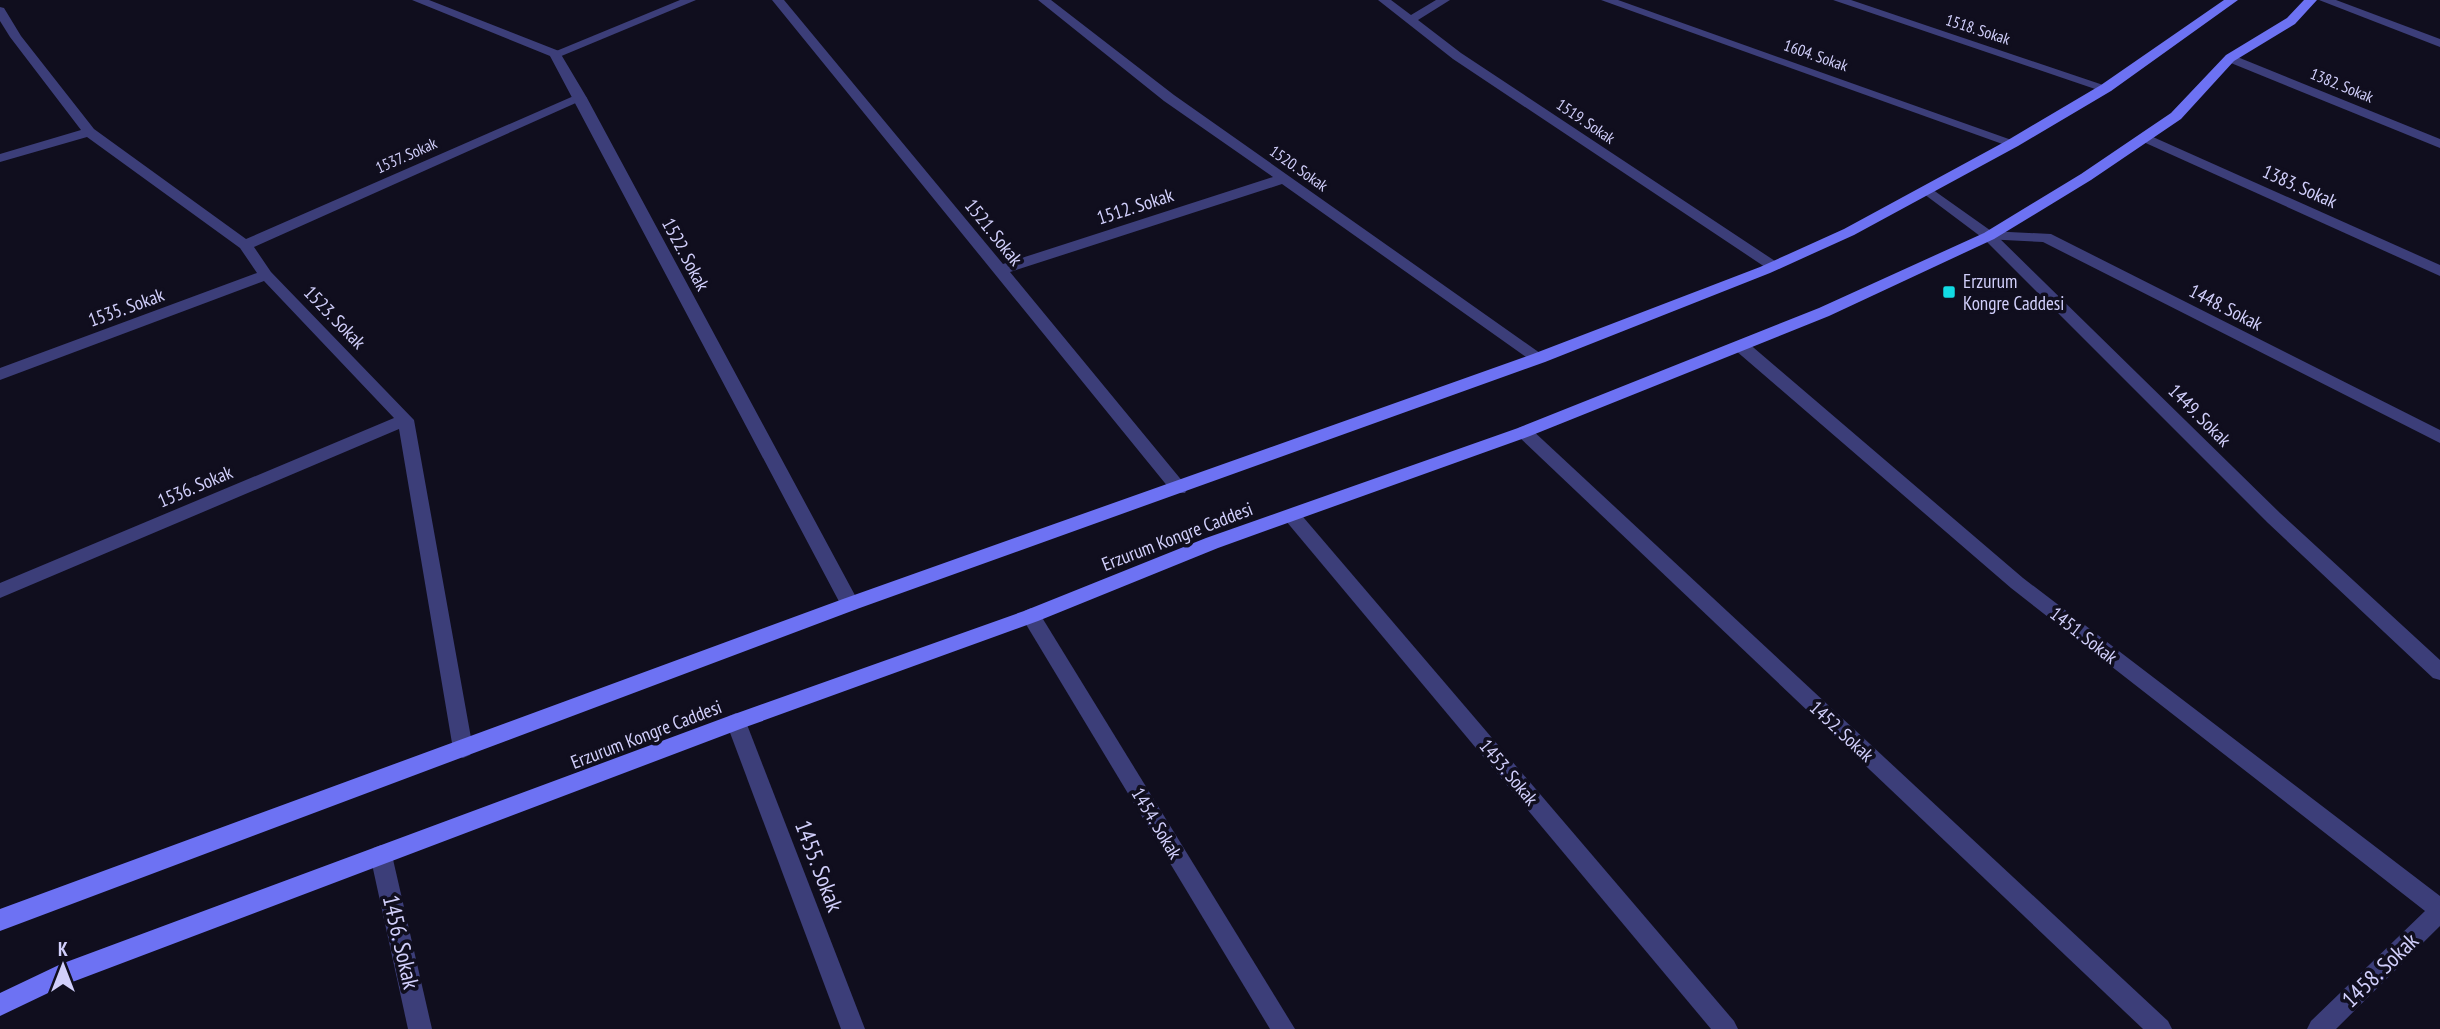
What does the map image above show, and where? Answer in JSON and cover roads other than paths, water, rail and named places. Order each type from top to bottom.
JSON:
[{"type":"main road","points":[[0,920],[850,604],[1539,358],[1773,266],[1849,232],[1929,191],[2013,143],[2106,88],[2231,0]]},
{"type":"main road","name":"Erzurum Kongre Caddesi","points":[[0,1005],[61,975],[736,722],[1031,616],[1212,543],[1524,432],[1824,312],[1989,236],[2085,177],[2176,116],[2230,58],[2291,21],[2311,0]]},
{"type":"street","points":[[418,0],[555,54],[690,0]]},
{"type":"street","name":"1521. Sokak","points":[[778,0],[1179,488]]},
{"type":"street","name":"1520. Sokak","points":[[1044,0],[1169,98],[1539,358]]},
{"type":"street","name":"1519. Sokak","points":[[1384,0],[1457,56],[1773,266]]},
{"type":"street","points":[[1412,19],[1444,0]]},
{"type":"street","name":"1604. Sokak","points":[[1607,0],[2013,143]]},
{"type":"street","name":"1518. Sokak","points":[[1839,0],[2106,88]]},
{"type":"street","points":[[2325,0],[2440,43]]},
{"type":"street","name":"1523. Sokak","points":[[0,11],[8,39],[89,132],[245,245],[266,275],[406,420]]},
{"type":"street","name":"1522. Sokak","points":[[555,54],[582,98],[850,604]]},
{"type":"street","name":"1382. Sokak","points":[[2230,58],[2440,144]]},
{"type":"street","name":"1537. Sokak","points":[[245,245],[582,98]]},
{"type":"street","points":[[0,158],[89,132]]},
{"type":"street","name":"1383. Sokak","points":[[2144,137],[2440,271]]},
{"type":"street","name":"1512. Sokak","points":[[1000,270],[1282,178]]},
{"type":"street","name":"1449. Sokak","points":[[1929,191],[1989,236],[2274,518],[2440,671]]},
{"type":"street","name":"1448. Sokak","points":[[1989,236],[2046,237],[2440,437]]},
{"type":"street","name":"1535. Sokak","points":[[0,374],[266,275]]},
{"type":"street","name":"1451. Sokak","points":[[1741,345],[2017,583],[2440,910]]},
{"type":"street","points":[[406,420],[464,749]]},
{"type":"street","name":"1536. Sokak","points":[[0,591],[406,420]]},
{"type":"street","name":"1452. Sokak","points":[[1524,432],[2160,1029]]},
{"type":"street","name":"1453. Sokak","points":[[1292,516],[1726,1029]]},
{"type":"street","name":"1454. Sokak","points":[[1031,616],[1283,1029]]},
{"type":"street","name":"1455. Sokak","points":[[736,722],[853,1029]]},
{"type":"street","name":"1456. Sokak","points":[[382,855],[420,1029]]},
{"type":"street","name":"1458. Sokak","points":[[2319,1029],[2440,910]]},
{"type":"place","name":"Erzurum Kongre Caddesi","points":[[1949,292]]}]
